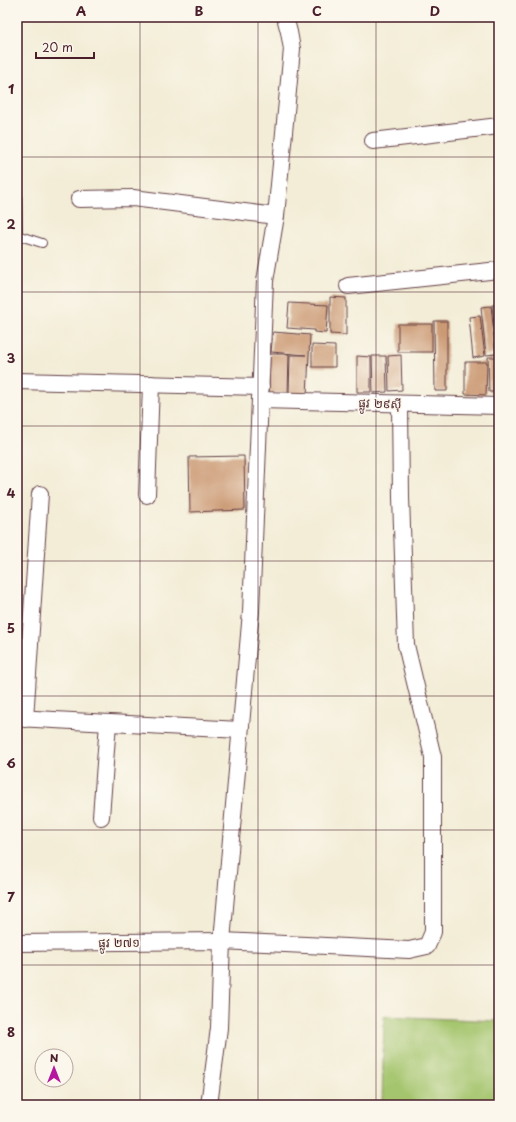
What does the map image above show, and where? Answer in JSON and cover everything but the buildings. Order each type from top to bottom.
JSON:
[{"type":"street","points":[[209,1105],[218,1028],[222,941],[251,612],[266,281],[276,216],[292,48],[285,17]]},
{"type":"street","points":[[373,141],[499,126]]},
{"type":"street","points":[[79,199],[133,198],[276,216]]},
{"type":"street","points":[[348,286],[499,270]]},
{"type":"street","name":"ផ្លូវ ២៩ស៊ី","points":[[17,381],[151,384],[400,404],[499,406]]},
{"type":"street","points":[[147,495],[151,384]]},
{"type":"street","name":"ផ្លូវ ២៧១","points":[[17,943],[222,941],[409,950],[427,946],[433,932],[433,757],[406,645],[401,497],[400,404]]},
{"type":"street","points":[[40,494],[21,718],[240,730]]},
{"type":"street","points":[[100,817],[108,723]]},
{"type":"lane","points":[[17,185],[17,235],[42,243]]},
{"type":"green space","points":[[384,1016],[499,1021],[499,1105],[382,1105]]}]
